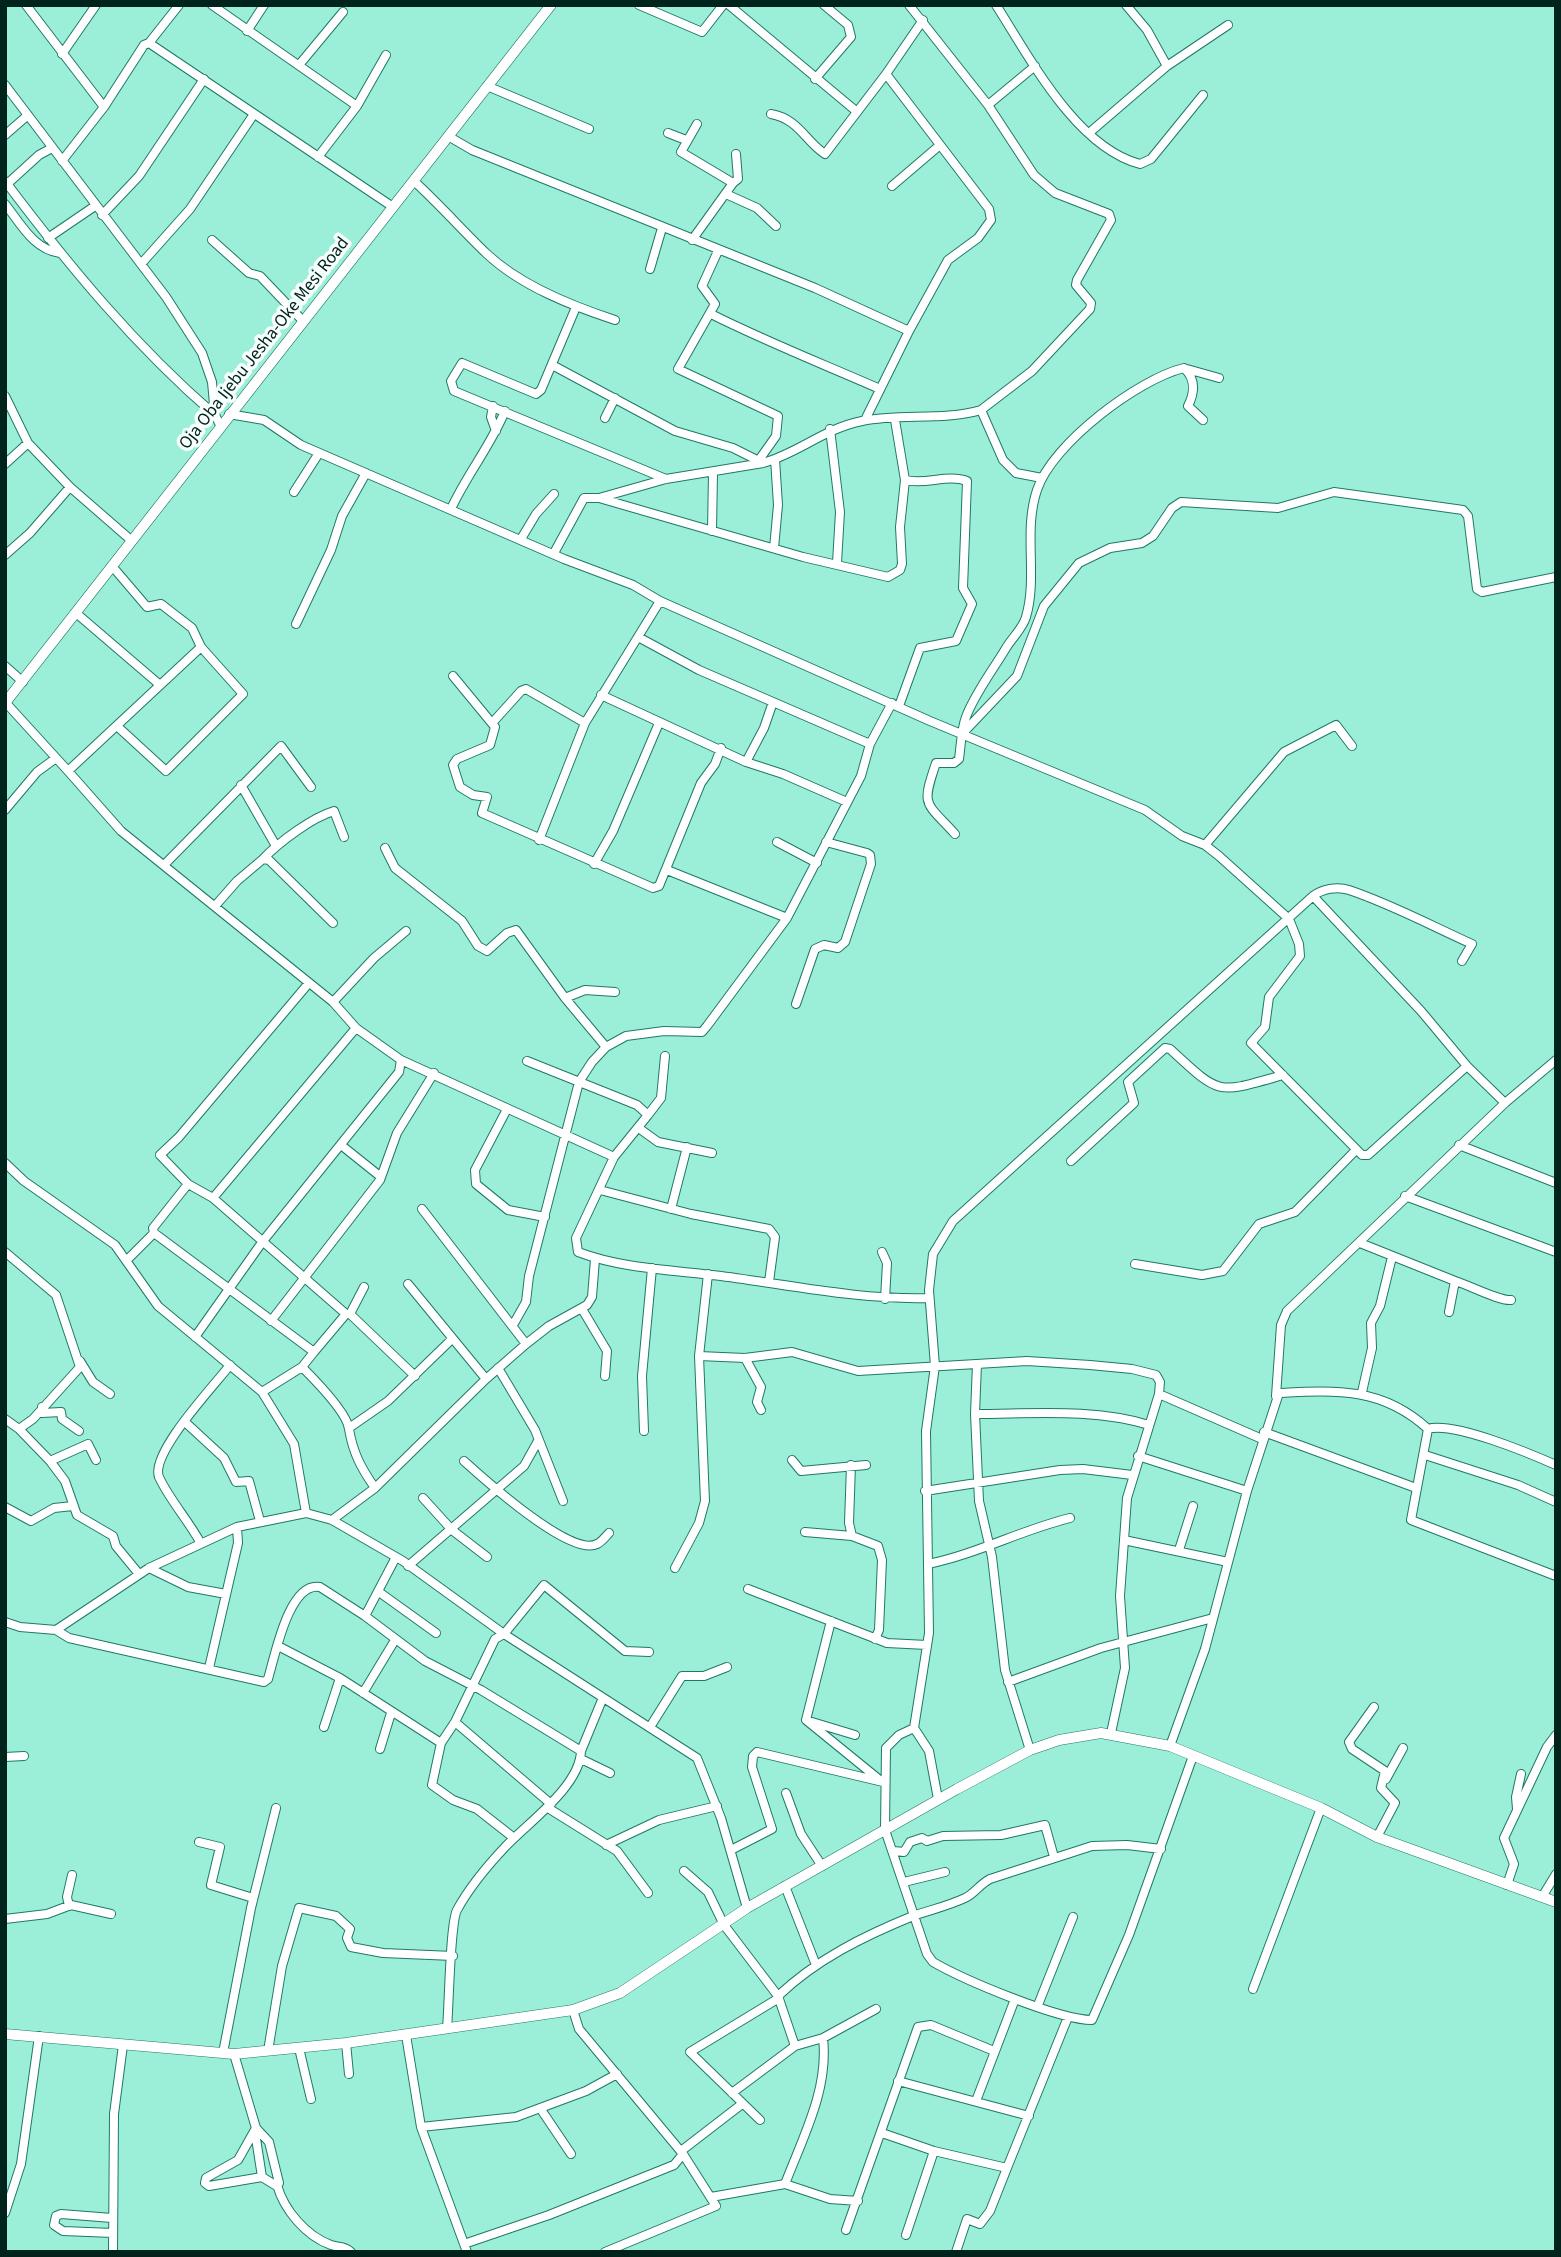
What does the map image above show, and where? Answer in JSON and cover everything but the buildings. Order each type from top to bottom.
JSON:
[{"type":"main road","name":"Oja Oba Ijebu Jesha-Oke Mesi Road","points":[[5,703],[132,541],[218,420],[229,414],[393,206],[415,182],[486,86],[551,5]]},
{"type":"main road","points":[[5,2034],[229,2053],[346,2043],[572,2010],[620,1993],[747,1908],[1030,1750],[1059,1740],[1111,1733],[1170,1746],[1321,1808],[1377,1837],[1556,1902]]},
{"type":"street","points":[[26,5],[104,107]]},
{"type":"street","points":[[62,54],[96,5]]},
{"type":"street","points":[[62,161],[104,107],[144,46],[179,5]]},
{"type":"street","points":[[212,5],[357,106]]},
{"type":"street","points":[[247,31],[264,5]]},
{"type":"street","points":[[639,5],[702,32],[723,5]]},
{"type":"street","points":[[729,5],[856,111]]},
{"type":"street","points":[[815,79],[851,37],[848,25],[824,5]]},
{"type":"street","points":[[599,498],[666,479],[713,473],[775,459],[830,429],[865,420],[895,420],[981,410],[1032,371],[1090,309],[1091,303],[1077,289],[1077,280],[1111,220],[1109,214],[1055,193],[1034,175],[988,105],[909,5]]},
{"type":"street","points":[[1126,5],[1147,30],[1167,66]]},
{"type":"street","points":[[999,9],[1075,120],[1105,146],[1140,164],[1151,159],[1203,94]]},
{"type":"street","points":[[299,65],[343,12]]},
{"type":"street","points":[[771,114],[783,116],[799,126],[825,154],[923,20]]},
{"type":"street","points":[[1089,133],[1167,66],[1228,25]]},
{"type":"street","points":[[149,43],[393,206]]},
{"type":"street","points":[[318,157],[357,106],[386,55]]},
{"type":"street","points":[[988,105],[1037,68]]},
{"type":"street","points":[[865,420],[948,260],[978,238],[991,220],[989,209],[886,74]]},
{"type":"street","points":[[102,215],[139,176],[204,79]]},
{"type":"street","points":[[6,86],[141,264],[202,353],[212,382],[218,420]]},
{"type":"street","points":[[486,86],[589,129]]},
{"type":"street","points":[[141,264],[190,209],[254,114]]},
{"type":"street","points":[[5,135],[28,115]]},
{"type":"street","points":[[696,124],[681,152],[733,183]]},
{"type":"street","points":[[668,133],[686,140]]},
{"type":"street","points":[[448,136],[472,150],[555,181],[662,228],[815,288],[909,331]]},
{"type":"street","points":[[892,186],[940,145]]},
{"type":"street","points":[[52,148],[39,155],[6,184],[60,253],[161,368],[218,420]]},
{"type":"street","points":[[692,240],[738,179],[736,154]]},
{"type":"street","points":[[415,182],[489,256],[576,307],[615,320]]},
{"type":"street","points":[[726,194],[758,208],[776,226]]},
{"type":"street","points":[[5,204],[39,245],[48,251],[60,253]]},
{"type":"street","points":[[48,238],[95,206]]},
{"type":"street","points":[[650,269],[662,228]]},
{"type":"street","points":[[212,240],[249,272],[260,276],[302,320]]},
{"type":"street","points":[[718,251],[702,286],[715,304],[678,369],[778,416],[776,436],[761,462]]},
{"type":"street","points":[[576,307],[554,366],[544,387],[536,394],[465,363],[459,365],[450,384],[454,391],[666,479]]},
{"type":"street","points":[[711,314],[780,348],[803,355],[880,389]]},
{"type":"street","points":[[554,366],[675,431],[733,448],[761,462]]},
{"type":"street","points":[[1184,368],[1192,377],[1193,385],[1194,397],[1188,406],[1202,420]]},
{"type":"street","points":[[955,834],[928,804],[925,794],[936,763],[954,764],[959,759],[967,713],[1026,618],[1030,598],[1030,532],[1036,491],[1042,478],[1068,443],[1128,393],[1155,377],[1184,368],[1219,378]]},
{"type":"street","points":[[5,396],[28,443],[70,486],[132,541]]},
{"type":"street","points":[[605,418],[615,398]]},
{"type":"street","points":[[493,406],[491,417],[496,431]]},
{"type":"street","points":[[981,410],[1003,460],[1016,473],[1042,478]]},
{"type":"street","points":[[450,509],[466,478],[484,456],[505,411]]},
{"type":"street","points":[[229,414],[264,420],[294,441],[320,453],[633,585],[660,601],[962,734],[1145,810],[1182,836],[1205,845],[1289,919],[1299,944],[1300,956],[1269,997],[1265,1027],[1251,1043],[1355,1151],[1368,1155],[1467,1066]]},
{"type":"street","points":[[554,553],[579,501],[590,496],[888,577],[900,570],[902,564],[900,527],[905,480],[895,420]]},
{"type":"street","points":[[830,429],[840,512],[838,563]]},
{"type":"street","points":[[5,464],[28,443]]},
{"type":"street","points":[[294,492],[320,453]]},
{"type":"street","points":[[774,548],[778,505],[775,459]]},
{"type":"street","points":[[296,624],[331,550],[341,516],[366,473]]},
{"type":"street","points":[[712,531],[713,473]]},
{"type":"street","points":[[513,1325],[526,1302],[540,1233],[579,1082],[606,1047],[637,1033],[702,1032],[788,918],[862,776],[870,744],[895,704],[920,649],[956,640],[971,604],[963,588],[967,481],[960,479],[916,483],[905,480]]},
{"type":"street","points":[[5,555],[30,533],[70,486]]},
{"type":"street","points":[[962,734],[1017,676],[1044,606],[1079,563],[1110,548],[1142,542],[1153,536],[1165,517],[1181,502],[1278,508],[1334,492],[1463,510],[1468,516],[1477,589],[1482,592],[1556,577]]},
{"type":"street","points":[[521,539],[536,514],[554,494]]},
{"type":"street","points":[[112,566],[147,607],[161,604],[192,628],[201,647],[243,694],[166,771],[118,727]]},
{"type":"street","points":[[539,840],[584,723],[640,638],[660,601]]},
{"type":"street","points":[[76,614],[160,685]]},
{"type":"street","points":[[640,638],[699,670],[870,744]]},
{"type":"street","points":[[68,771],[201,647]]},
{"type":"street","points":[[5,666],[23,682]]},
{"type":"street","points":[[453,676],[493,722],[495,732],[490,745],[453,762],[460,787],[473,795],[487,797],[482,811],[484,815],[653,888],[659,886],[667,870],[701,783],[715,764],[721,748]]},
{"type":"street","points":[[493,722],[521,691],[527,689],[584,723]]},
{"type":"street","points":[[601,695],[747,762],[783,774],[847,802]]},
{"type":"street","points":[[747,762],[773,702]]},
{"type":"street","points":[[5,703],[121,831],[307,984],[333,1002],[356,1028],[401,1060],[433,1073],[506,1111],[614,1157]]},
{"type":"street","points":[[594,864],[613,831],[659,723]]},
{"type":"street","points":[[1205,845],[1284,752],[1336,725],[1352,746]]},
{"type":"street","points":[[163,865],[281,746],[311,787]]},
{"type":"street","points":[[5,810],[37,772],[56,758]]},
{"type":"street","points":[[242,785],[276,846]]},
{"type":"street","points":[[215,906],[237,881],[276,846],[303,830],[313,819],[334,811],[344,837]]},
{"type":"street","points":[[777,842],[817,863]]},
{"type":"street","points":[[796,1004],[815,949],[824,945],[838,948],[845,942],[871,864],[870,855],[867,853],[826,842]]},
{"type":"street","points":[[385,848],[395,868],[462,921],[478,946],[487,951],[507,933],[516,930],[565,998],[606,1047]]},
{"type":"street","points":[[263,859],[270,860],[333,923]]},
{"type":"street","points":[[667,870],[788,918]]},
{"type":"street","points":[[938,1799],[929,1751],[914,1728],[927,1645],[926,1431],[935,1366],[929,1298],[933,1255],[953,1221],[1321,890],[1348,889],[1472,944],[1462,961]]},
{"type":"street","points":[[1312,896],[1505,1104]]},
{"type":"street","points":[[333,1002],[374,958],[406,931]]},
{"type":"street","points":[[307,984],[179,1138],[160,1155],[188,1184],[213,1198],[304,1275],[415,1376]]},
{"type":"street","points":[[565,998],[585,990],[615,992]]},
{"type":"street","points":[[213,1198],[356,1028]]},
{"type":"street","points":[[1071,1161],[1134,1103],[1128,1082],[1165,1048],[1170,1049],[1205,1082],[1221,1088],[1236,1089],[1283,1075]]},
{"type":"street","points":[[665,1056],[661,1098],[640,1129],[614,1157],[575,1243],[578,1252],[595,1259],[652,1268],[885,1300],[929,1298]]},
{"type":"street","points":[[195,1336],[263,1241],[399,1072],[401,1060]]},
{"type":"street","points":[[1170,1746],[1213,1618],[1276,1396],[1281,1325],[1287,1311],[1459,1145],[1556,1060]]},
{"type":"street","points":[[527,1061],[638,1104],[648,1115]]},
{"type":"street","points":[[271,1321],[304,1275],[368,1198],[381,1177],[397,1133],[433,1073]]},
{"type":"street","points":[[506,1111],[475,1170],[476,1184],[501,1205],[525,1214],[545,1217]]},
{"type":"street","points":[[640,1129],[658,1142],[712,1153]]},
{"type":"street","points":[[341,1145],[381,1177]]},
{"type":"street","points":[[1459,1145],[1555,1182]]},
{"type":"street","points":[[671,1209],[687,1147]]},
{"type":"street","points":[[1135,1264],[1202,1275],[1223,1271],[1259,1224],[1295,1212],[1355,1151]]},
{"type":"street","points":[[5,1163],[24,1181],[94,1228],[128,1259],[149,1296],[262,1392],[294,1444],[306,1513]]},
{"type":"street","points":[[188,1184],[153,1228],[154,1233],[314,1352]]},
{"type":"street","points":[[600,1190],[772,1231],[775,1237],[769,1282]]},
{"type":"street","points":[[1405,1196],[1556,1252]]},
{"type":"street","points":[[422,1209],[526,1344]]},
{"type":"street","points":[[525,1214],[540,1233]]},
{"type":"street","points":[[128,1259],[154,1233]]},
{"type":"street","points":[[1360,1243],[1489,1292],[1498,1300],[1511,1300]]},
{"type":"street","points":[[5,1252],[56,1295],[80,1367],[33,1419],[19,1429]]},
{"type":"street","points":[[882,1252],[887,1263],[885,1300]]},
{"type":"street","points":[[1362,1392],[1372,1348],[1371,1323],[1380,1306],[1392,1257]]},
{"type":"street","points":[[332,1520],[375,1488],[486,1379],[526,1344],[549,1326],[582,1308],[592,1297],[595,1259]]},
{"type":"street","points":[[644,1431],[642,1376],[652,1268]]},
{"type":"street","points":[[675,1569],[699,1523],[705,1502],[699,1356],[708,1275]]},
{"type":"street","points":[[1449,1312],[1455,1280]]},
{"type":"street","points":[[408,1284],[486,1379]]},
{"type":"street","points":[[262,1392],[302,1367],[348,1314],[364,1287]]},
{"type":"street","points":[[582,1308],[606,1348],[606,1376]]},
{"type":"street","points":[[349,1428],[388,1401],[452,1339]]},
{"type":"street","points":[[699,1356],[745,1358],[792,1352],[858,1371],[1027,1361],[1132,1369],[1156,1375],[1160,1382],[1159,1394],[1132,1475],[1120,1596],[1125,1642],[1124,1681],[1111,1733]]},
{"type":"street","points":[[745,1358],[761,1387],[758,1402],[761,1410]]},
{"type":"street","points":[[78,1359],[93,1382],[110,1394]]},
{"type":"street","points":[[976,1364],[978,1482],[1008,1682],[1030,1750]]},
{"type":"street","points":[[200,1542],[159,1477],[157,1464],[171,1440],[230,1365]]},
{"type":"street","points":[[302,1367],[329,1394],[349,1428],[356,1462],[375,1488]]},
{"type":"street","points":[[498,1368],[535,1430],[563,1502]]},
{"type":"street","points":[[1276,1396],[1279,1393],[1330,1390],[1362,1392],[1399,1408],[1428,1429],[1442,1428],[1507,1444],[1556,1465]]},
{"type":"street","points":[[1159,1394],[1263,1435],[1416,1488]]},
{"type":"street","points":[[42,1407],[42,1413],[61,1412],[62,1419],[79,1431]]},
{"type":"street","points":[[975,1414],[1092,1415],[1124,1418],[1149,1425]]},
{"type":"street","points":[[5,1419],[19,1429],[50,1461],[65,1481],[80,1518],[113,1536],[117,1546],[139,1574]]},
{"type":"street","points":[[186,1422],[224,1458],[236,1482],[248,1481],[260,1521]]},
{"type":"street","points":[[1428,1429],[1411,1520],[1556,1576]]},
{"type":"street","points":[[408,1566],[524,1466],[538,1441]]},
{"type":"street","points":[[50,1461],[88,1444],[96,1460]]},
{"type":"street","points":[[1425,1455],[1518,1485],[1556,1502]]},
{"type":"street","points":[[1138,1456],[1247,1491]]},
{"type":"street","points":[[792,1460],[801,1471],[866,1465]]},
{"type":"street","points":[[464,1461],[497,1491],[540,1523],[582,1545],[597,1545],[609,1533]]},
{"type":"street","points":[[851,1465],[849,1522],[852,1536]]},
{"type":"street","points":[[925,1491],[1060,1470],[1083,1469],[1132,1475]]},
{"type":"street","points":[[424,1498],[452,1530],[487,1557]]},
{"type":"street","points":[[5,1507],[31,1521],[54,1508],[73,1506]]},
{"type":"street","points":[[1179,1550],[1194,1506]]},
{"type":"street","points":[[56,1630],[149,1568],[237,1527],[306,1513],[332,1520],[396,1557],[602,1700],[697,1758],[717,1806],[747,1908]]},
{"type":"street","points":[[928,1564],[964,1557],[1042,1525],[1070,1518]]},
{"type":"street","points":[[209,1668],[238,1544],[237,1527]]},
{"type":"street","points":[[805,1532],[852,1536],[878,1546],[881,1552],[879,1630],[875,1639]]},
{"type":"street","points":[[1124,1540],[1228,1562]]},
{"type":"street","points":[[365,1616],[396,1557]]},
{"type":"street","points":[[149,1568],[188,1587],[226,1594]]},
{"type":"street","points":[[514,1838],[477,1810],[453,1800],[432,1786],[442,1743],[456,1721],[495,1639],[504,1634],[546,1585],[625,1651],[649,1652]]},
{"type":"street","points":[[5,1622],[20,1627],[56,1630],[69,1638],[266,1682],[290,1607],[296,1598],[313,1586],[365,1616],[425,1661],[472,1685],[610,1773]]},
{"type":"street","points":[[748,1588],[875,1639],[900,1645],[927,1645]]},
{"type":"street","points":[[379,1592],[436,1633]]},
{"type":"street","points":[[1008,1682],[1125,1642],[1213,1618]]},
{"type":"street","points":[[806,1720],[831,1621]]},
{"type":"street","points":[[363,1693],[395,1640]]},
{"type":"street","points":[[278,1646],[340,1678],[391,1713],[442,1743]]},
{"type":"street","points":[[650,1727],[682,1676],[704,1676],[727,1667]]},
{"type":"street","points":[[324,1727],[340,1678]]},
{"type":"street","points":[[447,2028],[457,1910],[514,1838],[550,1806],[581,1755],[602,1700]]},
{"type":"street","points":[[1374,1707],[1349,1742],[1352,1749],[1385,1771],[1381,1788]]},
{"type":"street","points":[[380,1749],[391,1713]]},
{"type":"street","points":[[806,1720],[855,1735]]},
{"type":"street","points":[[806,1720],[883,1782]]},
{"type":"street","points":[[456,1721],[550,1806],[617,1851],[627,1861],[648,1893]]},
{"type":"street","points":[[914,1728],[899,1735],[886,1748],[883,1782],[885,1830],[927,1954],[933,1962],[1015,1999],[1068,2017],[1087,2020],[1094,2018],[1161,1849],[1193,1756]]},
{"type":"street","points":[[1507,1885],[1514,1864],[1504,1838],[1547,1746],[1556,1735]]},
{"type":"street","points":[[1381,1788],[1403,1748]]},
{"type":"street","points":[[731,1850],[772,1829],[751,1767],[753,1756],[757,1752],[883,1782]]},
{"type":"street","points":[[5,1757],[24,1756]]},
{"type":"street","points":[[1517,1809],[1516,1797],[1521,1774]]},
{"type":"street","points":[[1377,1837],[1395,1803],[1381,1788]]},
{"type":"street","points":[[786,1793],[801,1834],[822,1866]]},
{"type":"street","points":[[606,1845],[659,1820],[717,1806]]},
{"type":"street","points":[[262,2177],[255,2130],[229,2053],[230,2003],[276,1808]]},
{"type":"street","points":[[1254,1989],[1321,1808]]},
{"type":"street","points":[[894,1851],[904,1852],[910,1842],[922,1838],[926,1841],[943,1836],[1001,1835],[1045,1825],[1054,1857]]},
{"type":"street","points":[[200,1842],[220,1847],[211,1885],[253,1898]]},
{"type":"street","points":[[760,2120],[690,2052],[778,1997],[816,1965],[854,1942],[914,1916],[968,1897],[977,1886],[990,1879],[1092,1846],[1127,1845],[1161,1849]]},
{"type":"street","points":[[684,1871],[708,1892],[723,1925],[778,1997],[795,2046]]},
{"type":"street","points":[[904,1882],[944,1872]]},
{"type":"street","points":[[1542,1897],[1556,1874]]},
{"type":"street","points":[[69,1906],[67,1897],[72,1875]]},
{"type":"street","points":[[785,1886],[816,1965]]},
{"type":"street","points":[[5,1919],[47,1914],[69,1906],[111,1914]]},
{"type":"street","points":[[268,2051],[282,1966],[299,1908],[343,1919],[350,1929],[348,1938],[351,1947],[383,1953],[453,1956]]},
{"type":"street","points":[[1038,2006],[1073,1917]]},
{"type":"street","points":[[976,2101],[1015,1999]]},
{"type":"street","points":[[732,2093],[795,2046],[823,2038],[876,2009]]},
{"type":"street","points":[[572,2010],[579,2029],[682,2152],[716,2206],[605,2252]]},
{"type":"street","points":[[956,2252],[967,2219],[980,2224],[990,2211],[1068,2017]]},
{"type":"street","points":[[846,2230],[918,2027],[924,2024],[994,2051]]},
{"type":"street","points":[[406,2035],[421,2127],[466,2248],[674,2165],[682,2152],[742,2104]]},
{"type":"street","points":[[5,2213],[21,2164],[39,2036]]},
{"type":"street","points":[[785,2184],[813,2113],[826,2064],[823,2038]]},
{"type":"street","points":[[346,2043],[349,2074]]},
{"type":"street","points":[[113,2252],[114,2114],[123,2045]]},
{"type":"street","points":[[299,2048],[311,2099]]},
{"type":"street","points":[[421,2127],[516,2118],[586,2091],[617,2074]]},
{"type":"street","points":[[898,2081],[1029,2116]]},
{"type":"street","points":[[540,2108],[571,2154]]},
{"type":"street","points":[[255,2130],[238,2160],[206,2178],[205,2183],[209,2186],[262,2177],[278,2185]]},
{"type":"street","points":[[255,2130],[270,2142],[278,2185],[288,2213],[331,2245],[346,2247],[351,2252]]},
{"type":"street","points":[[882,2133],[934,2151],[1007,2168]]},
{"type":"street","points":[[906,2235],[934,2151]]},
{"type":"street","points":[[711,2197],[785,2184],[830,2199],[858,2201]]},
{"type":"street","points":[[112,2218],[58,2215],[54,2225],[63,2231],[113,2233]]}]
